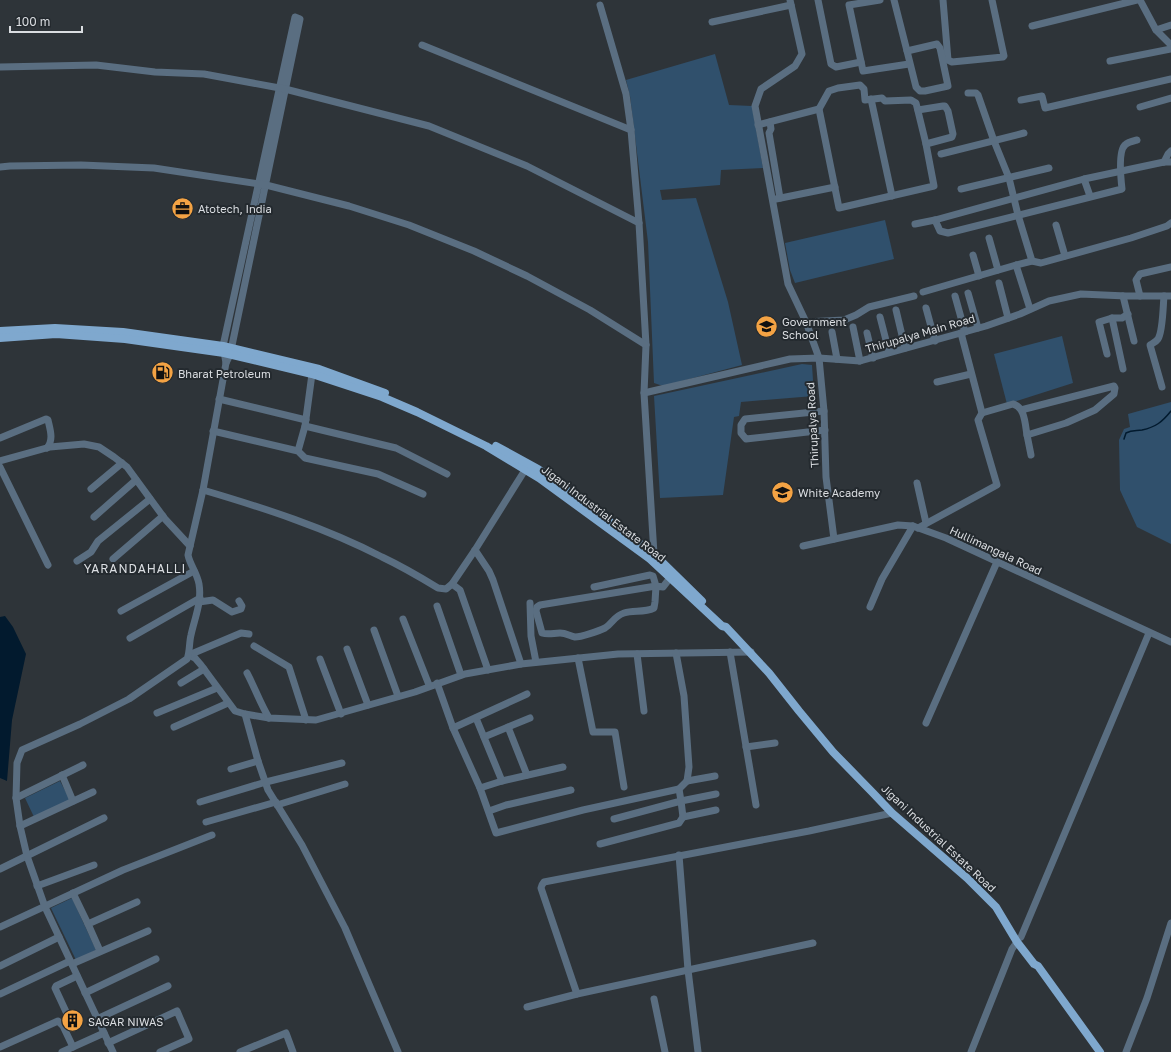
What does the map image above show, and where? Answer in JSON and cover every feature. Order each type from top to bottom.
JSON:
[{"type":"main road","name":"Jigani Industrial Estate Road","points":[[0,331],[55,328],[123,332],[227,350],[319,369],[383,392],[418,407],[538,469],[652,556],[725,623],[726,626],[751,652],[833,752],[892,813],[967,878],[1002,912],[1019,939],[1036,960],[1038,966],[1100,1052]]},
{"type":"main road","name":"Jigani Industrial Estate Road","points":[[0,338],[56,334],[125,339],[227,350],[312,374],[382,397],[417,412],[486,446],[539,478],[652,556],[670,578],[722,626],[726,626]]},
{"type":"street","points":[[818,0],[831,64],[836,67],[861,62]]},
{"type":"street","points":[[880,0],[848,3],[863,71],[909,64]]},
{"type":"street","points":[[894,0],[909,64],[916,87],[920,91],[925,91],[948,86],[940,48],[937,44],[906,51]]},
{"type":"street","points":[[943,0],[948,60],[952,62],[1004,56],[992,0]]},
{"type":"street","points":[[1032,26],[1137,0]]},
{"type":"street","points":[[1140,0],[1156,30],[1171,45]]},
{"type":"street","points":[[712,22],[790,2],[802,54],[794,66],[761,89],[755,106],[788,284],[806,322],[819,358]]},
{"type":"street","points":[[600,5],[626,94],[631,130],[639,223],[646,345],[644,393],[652,556]]},
{"type":"street","points":[[189,655],[191,636],[200,600],[198,581],[188,555],[203,490],[226,363],[227,350],[297,18]]},
{"type":"street","points":[[1156,30],[1171,25]]},
{"type":"street","points":[[422,45],[631,130]]},
{"type":"street","points":[[1110,61],[1171,49]]},
{"type":"street","points":[[0,66],[96,65],[155,72],[204,74],[283,88],[429,126],[527,166],[639,223]]},
{"type":"street","points":[[1021,100],[1042,96],[1045,108],[1171,79]]},
{"type":"street","points":[[860,85],[864,89],[865,100],[882,98],[885,101],[911,100],[916,103],[934,186],[839,208],[819,109],[829,91],[838,88],[860,85]]},
{"type":"street","points":[[968,93],[976,93],[978,95],[1009,178],[1018,215],[1032,261]]},
{"type":"street","points":[[1140,107],[1171,98]]},
{"type":"street","points":[[871,99],[892,196]]},
{"type":"street","points":[[918,110],[945,106],[948,111],[953,134],[952,137],[926,144]]},
{"type":"street","points":[[758,125],[819,109]]},
{"type":"street","points":[[770,122],[771,129],[769,133],[780,198]]},
{"type":"street","points":[[940,154],[1024,133]]},
{"type":"street","points":[[935,220],[940,231],[948,233],[1122,189],[1120,172],[1123,147],[1126,144],[1137,140]]},
{"type":"street","points":[[915,224],[935,220],[1084,179],[1167,162],[1168,154],[1171,151]]},
{"type":"street","points":[[0,167],[81,165],[154,168],[262,185],[349,206],[403,223],[474,251],[527,276],[590,310],[646,345]]},
{"type":"street","points":[[961,189],[1049,168]]},
{"type":"street","points":[[1084,179],[1090,196]]},
{"type":"street","points":[[772,200],[835,187]]},
{"type":"street","points":[[923,292],[1016,265],[1032,261],[1041,263],[1131,238],[1167,226],[1171,223]]},
{"type":"street","points":[[1056,225],[1065,256]]},
{"type":"street","points":[[989,238],[998,270]]},
{"type":"street","points":[[973,256],[979,276]]},
{"type":"street","points":[[1016,265],[1030,310]]},
{"type":"street","points":[[1140,296],[1136,280],[1140,274],[1171,267]]},
{"type":"street","points":[[999,283],[1008,318]]},
{"type":"street","points":[[968,294],[978,328]]},
{"type":"street","name":"Thirupalya Main Road","points":[[644,393],[790,359],[819,358],[860,361],[963,333],[1030,310],[1049,301],[1081,294],[1167,296]]},
{"type":"street","points":[[806,322],[844,320],[856,316],[869,307],[914,296]]},
{"type":"street","points":[[955,296],[982,413]]},
{"type":"street","points":[[1123,296],[1134,342]]},
{"type":"street","points":[[1162,387],[1150,345],[1157,341],[1159,337],[1167,296]]},
{"type":"street","points":[[926,308],[935,341]]},
{"type":"street","points":[[896,310],[905,348]]},
{"type":"street","points":[[1107,354],[1099,322],[1112,318],[1122,318],[1128,314]]},
{"type":"street","points":[[880,317],[889,352]]},
{"type":"street","points":[[1112,318],[1123,369]]},
{"type":"street","points":[[853,327],[860,361]]},
{"type":"street","points":[[832,332],[837,359]]},
{"type":"street","points":[[867,333],[872,358]]},
{"type":"street","name":"Thirupalya Road","points":[[819,358],[824,411],[826,477],[834,539]]},
{"type":"street","points":[[298,451],[305,423],[312,374]]},
{"type":"street","points":[[937,382],[972,374]]},
{"type":"street","points":[[1021,410],[1114,386],[1115,388],[1114,394],[1095,410],[1066,423],[1027,435]]},
{"type":"street","points":[[219,398],[396,448],[447,474]]},
{"type":"street","points":[[870,607],[882,579],[916,527],[997,485],[978,420],[982,413],[1013,404],[1018,406],[1021,410],[1031,454]]},
{"type":"street","points":[[824,411],[745,419],[741,425],[741,433],[746,439],[825,430]]},
{"type":"street","points":[[0,438],[46,419],[48,420],[51,439],[48,448]]},
{"type":"street","points":[[213,431],[298,451],[305,458],[378,474],[423,494]]},
{"type":"street","points":[[0,461],[48,448],[84,444],[99,447],[127,468],[174,530],[190,546]]},
{"type":"street","points":[[91,489],[122,463]]},
{"type":"street","points":[[0,467],[48,565]]},
{"type":"street","points":[[203,490],[304,522],[382,556],[438,588],[446,589],[452,584],[475,550],[525,470]]},
{"type":"street","points":[[94,517],[136,480]]},
{"type":"street","points":[[917,483],[926,523]]},
{"type":"street","points":[[77,561],[91,552],[98,541],[150,499]]},
{"type":"street","points":[[113,558],[163,516]]},
{"type":"street","name":"Hullimangala Road","points":[[803,546],[898,525],[916,527],[946,538],[1171,642]]},
{"type":"street","points":[[475,550],[489,571],[493,580],[521,664]]},
{"type":"street","points":[[926,722],[997,562]]},
{"type":"street","points":[[121,611],[194,571]]},
{"type":"street","points":[[594,587],[650,575],[653,576],[656,586],[656,602],[654,608],[648,611],[625,612],[616,617],[605,628],[579,636],[573,637],[561,633],[542,633],[536,611],[537,607],[656,586],[663,587],[670,578]]},
{"type":"street","points":[[452,584],[460,590],[488,670]]},
{"type":"street","points":[[130,638],[200,600],[212,600],[232,612],[241,609],[242,606],[239,601]]},
{"type":"street","points":[[530,603],[530,631],[536,662]]},
{"type":"street","points":[[437,606],[461,675]]},
{"type":"street","points":[[403,619],[429,686]]},
{"type":"street","points":[[374,630],[398,696]]},
{"type":"street","points":[[113,1052],[59,937],[37,886],[27,856],[20,826],[16,798],[16,763],[22,750],[80,724],[129,699],[186,659],[189,655],[241,633],[248,634]]},
{"type":"street","points":[[971,1052],[1012,949],[1019,939],[1149,633]]},
{"type":"street","points":[[254,646],[289,667],[306,720]]},
{"type":"street","points":[[348,649],[368,705]]},
{"type":"street","points":[[730,652],[756,805]]},
{"type":"street","points":[[189,655],[195,658],[228,704],[235,711],[269,718],[316,720],[341,714],[461,675],[521,664],[637,654],[751,652]]},
{"type":"street","points":[[676,653],[684,696],[689,767],[687,781]]},
{"type":"street","points":[[637,654],[644,711]]},
{"type":"street","points":[[578,658],[592,732],[615,732],[624,787]]},
{"type":"street","points":[[320,659],[341,714]]},
{"type":"street","points":[[181,683],[204,670]]},
{"type":"street","points":[[247,673],[269,718]]},
{"type":"street","points":[[437,683],[453,728],[480,788],[496,833],[583,810],[679,789],[687,781],[715,776]]},
{"type":"street","points":[[158,713],[217,688]]},
{"type":"street","points":[[453,728],[527,694]]},
{"type":"street","points":[[174,727],[228,704]]},
{"type":"street","points":[[245,714],[268,790],[302,845],[345,928],[398,1052]]},
{"type":"street","points":[[476,718],[502,781]]},
{"type":"street","points":[[484,738],[530,718]]},
{"type":"street","points":[[508,727],[527,775]]},
{"type":"street","points":[[746,747],[775,743]]},
{"type":"street","points":[[231,769],[258,761]]},
{"type":"street","points":[[200,802],[266,782],[342,763]]},
{"type":"street","points":[[16,798],[83,765]]},
{"type":"street","points":[[480,788],[502,781],[563,767]]},
{"type":"street","points":[[62,775],[73,801]]},
{"type":"street","points":[[206,822],[344,784]]},
{"type":"street","points":[[600,844],[679,823],[683,817],[679,789]]},
{"type":"street","points":[[489,811],[506,805],[571,790]]},
{"type":"street","points":[[20,826],[93,792]]},
{"type":"street","points":[[614,819],[681,801],[716,794]]},
{"type":"street","points":[[683,817],[716,810]]},
{"type":"street","points":[[577,994],[542,885],[544,882],[892,813]]},
{"type":"street","points":[[0,869],[104,818]]},
{"type":"street","points":[[0,927],[145,860],[212,835]]},
{"type":"street","points":[[679,855],[688,970],[698,1052]]},
{"type":"street","points":[[37,886],[94,865]]},
{"type":"street","points":[[73,893],[100,952]]},
{"type":"street","points":[[88,924],[137,902]]},
{"type":"street","points":[[1126,1052],[1147,998],[1171,923]]},
{"type":"street","points":[[0,994],[71,962],[100,952],[148,931]]},
{"type":"street","points":[[0,966],[59,937]]},
{"type":"street","points":[[527,1007],[577,994],[813,943]]},
{"type":"street","points":[[85,993],[156,959]]},
{"type":"street","points":[[68,1016],[55,988],[56,986],[77,976]]},
{"type":"street","points":[[97,1019],[168,986]]},
{"type":"street","points":[[654,999],[665,1052]]},
{"type":"street","points":[[108,1043],[177,1011],[188,1039],[160,1052]]},
{"type":"street","points":[[0,1047],[58,1021],[63,1026],[74,1047]]},
{"type":"street","points":[[62,1052],[104,1033]]},
{"type":"street","points":[[240,1052],[286,1034],[293,1052]]},
{"type":"shaded area","points":[[715,54],[729,105],[752,106],[763,168],[721,170],[720,185],[660,190],[662,200],[696,198],[728,302],[742,365],[663,386],[654,383],[648,242],[630,96],[626,80]]},
{"type":"shaded area","points":[[885,220],[894,259],[795,283],[790,270],[785,243]]},
{"type":"shaded area","points":[[1062,336],[1073,383],[1007,404],[994,354]]},
{"type":"shaded area","points":[[802,364],[812,365],[814,396],[741,402],[739,416],[734,417],[723,495],[660,498],[654,396]]},
{"type":"shaded area","points":[[1171,402],[1171,544],[1137,527],[1120,490],[1119,440],[1124,429],[1130,427],[1128,414]]},
{"type":"shaded area","points":[[5,616],[13,627],[26,654],[12,720],[7,781],[0,778],[0,617]]},
{"type":"shaded area","points":[[60,781],[70,800],[34,817],[25,798]]},
{"type":"shaded area","points":[[72,898],[96,950],[76,960],[51,908]]},
{"type":"waterway","points":[[1124,439],[1126,433],[1128,432],[1155,426],[1171,411]]},
{"type":"place","name":"Atotech, India","points":[[182,208]]},
{"type":"place","name":"Government School","points":[[766,327]]},
{"type":"place","name":"Bharat Petroleum","points":[[162,373]]},
{"type":"place","name":"White Academy","points":[[782,492]]},
{"type":"place","name":"SAGAR NIWAS","points":[[72,1021]]},
{"type":"district","name":"YARANDAHALLI","points":[[135,568]]}]
